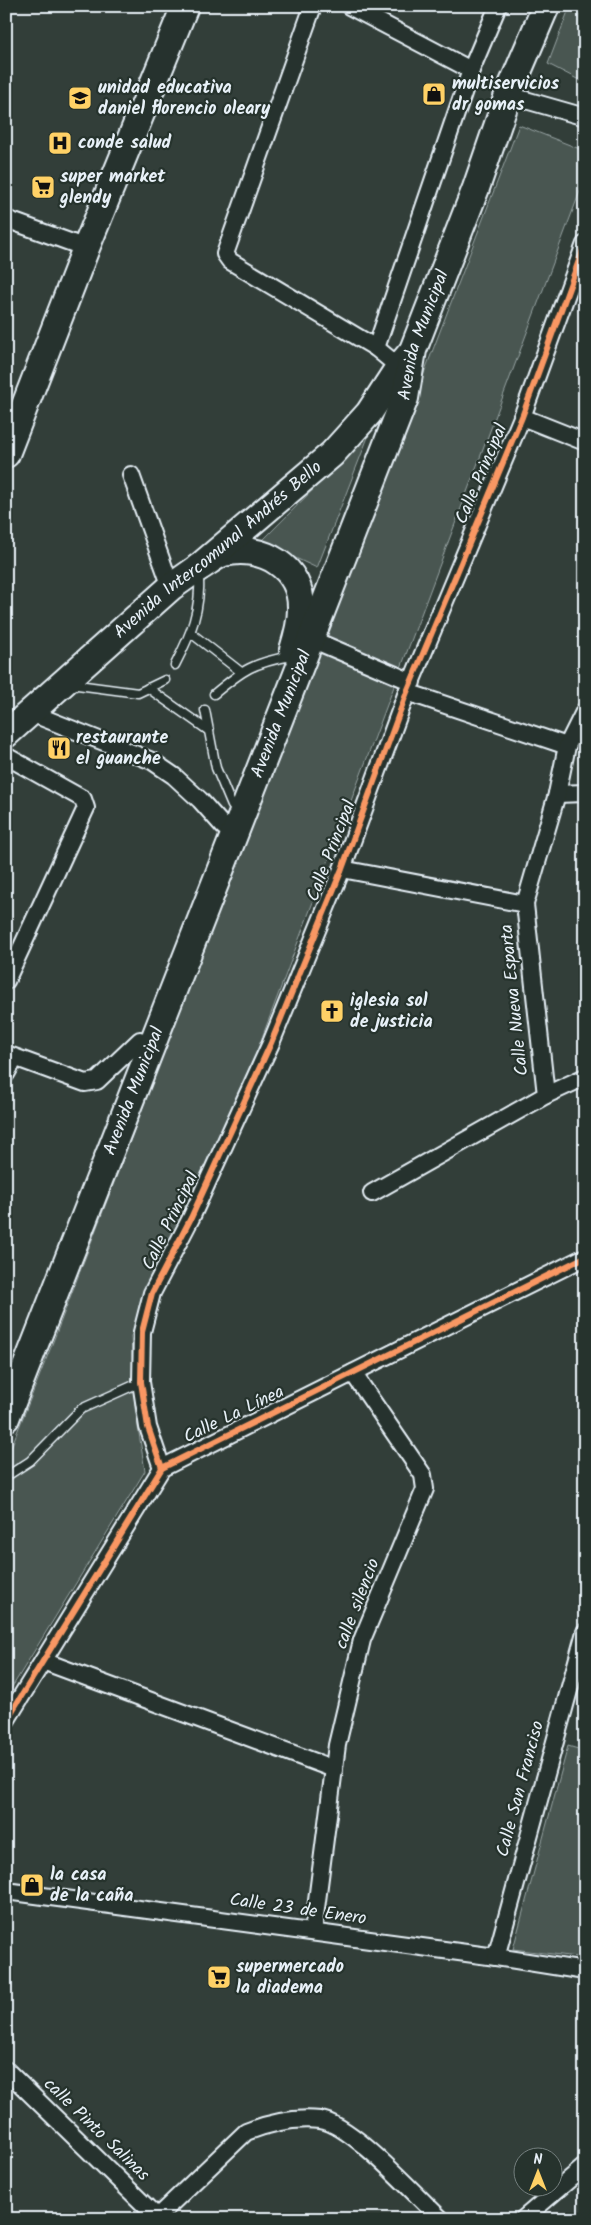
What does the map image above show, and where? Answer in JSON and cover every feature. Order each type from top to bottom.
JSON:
[{"type":"highway","points":[[6,454],[86,248],[185,6]]},
{"type":"highway","name":"Avenida Municipal","points":[[6,1391],[52,1290],[405,398],[406,358],[476,188],[508,95],[546,6]]},
{"type":"highway","name":"Avenida Intercomunal Andrés Bello","points":[[6,734],[19,710],[63,683],[171,587],[198,568],[332,454],[369,413],[406,358]]},
{"type":"highway","name":"Avenida Municipal","points":[[6,1418],[114,1118],[140,1040],[291,656],[299,628],[301,608],[298,588],[289,572],[277,560],[253,551],[223,553],[198,568]]},
{"type":"highway","points":[[19,710],[32,691],[66,661],[98,650]]},
{"type":"street","points":[[313,6],[226,254],[230,261],[376,348],[406,358]]},
{"type":"street","points":[[349,6],[472,70]]},
{"type":"street","points":[[376,348],[472,70],[498,6]]},
{"type":"street","points":[[508,95],[585,117]]},
{"type":"street","points":[[6,219],[86,248]]},
{"type":"street","name":"Calle Principal","points":[[162,1468],[148,1428],[141,1382],[142,1332],[152,1293],[191,1218],[271,1043],[342,868],[410,687],[522,417],[585,244]]},
{"type":"street","points":[[522,417],[585,442]]},
{"type":"street","points":[[131,475],[171,587]]},
{"type":"street","points":[[311,639],[410,687],[567,746]]},
{"type":"street","points":[[19,710],[152,761],[174,776],[200,800],[228,817]]},
{"type":"street","name":"Calle Nueva Esparta","points":[[372,1193],[546,1095],[525,904],[557,794],[567,746],[585,710]]},
{"type":"street","points":[[6,756],[83,800],[86,808],[6,981]]},
{"type":"street","points":[[557,794],[585,792]]},
{"type":"street","points":[[342,868],[525,904]]},
{"type":"street","points":[[6,1074],[10,1056],[85,1083],[97,1081],[140,1040]]},
{"type":"street","points":[[546,1095],[585,1077]]},
{"type":"street","name":"Calle La Línea","points":[[162,1468],[585,1257]]},
{"type":"street","name":"calle silencio","points":[[313,1932],[337,1745],[362,1640],[425,1489],[423,1475],[353,1373]]},
{"type":"street","points":[[6,1721],[162,1468]]},
{"type":"street","name":"Calle San Franciso","points":[[496,1957],[585,1632]]},
{"type":"street","points":[[43,1661],[334,1769]]},
{"type":"street","name":"Calle 23 de Enero","points":[[6,1891],[496,1957],[585,1971]]},
{"type":"street","name":"calle Pinto Salinas","points":[[6,2070],[158,2218]]},
{"type":"street","points":[[158,2218],[246,2132],[264,2125],[291,2120],[322,2120],[353,2135],[441,2219]]},
{"type":"street","points":[[523,2219],[585,2166]]},
{"type":"lane","points":[[175,665],[191,633],[200,595],[198,568]]},
{"type":"lane","points":[[191,633],[241,672]]},
{"type":"lane","points":[[214,694],[241,672],[264,661],[291,656]]},
{"type":"lane","points":[[63,683],[138,693],[165,680]]},
{"type":"lane","points":[[148,688],[209,731]]},
{"type":"lane","points":[[205,710],[228,817]]},
{"type":"lane","points":[[7,1476],[30,1461],[81,1409],[141,1382]]},
{"type":"shaded area","points":[[570,6],[585,6],[585,83],[548,64]]},
{"type":"shaded area","points":[[519,125],[585,151],[585,178],[257,1051],[131,1336],[135,1408],[145,1471],[6,1697],[6,1460]]},
{"type":"shaded area","points":[[370,432],[317,568],[261,542]]},
{"type":"shaded area","points":[[568,1746],[585,1751],[585,1958],[513,1949]]},
{"type":"cycle path","points":[[162,1468],[148,1427],[141,1382],[142,1332],[152,1293],[191,1218],[271,1043],[342,869],[407,692],[522,417],[585,244]]},
{"type":"cycle path","points":[[6,1721],[162,1468],[585,1257]]},
{"type":"place","name":"multiservicios dr gomas","points":[[434,94]]},
{"type":"place","name":"unidad educativa daniel florencio oleary","points":[[80,98]]},
{"type":"place","name":"conde salud","points":[[60,143]]},
{"type":"place","name":"super market glendy","points":[[43,187]]},
{"type":"place","name":"restaurante el guanche","points":[[59,748]]},
{"type":"place","name":"iglesia sol de justicia","points":[[332,1011]]},
{"type":"place","name":"la casa de la caña","points":[[32,1885]]},
{"type":"place","name":"supermercado la diadema","points":[[219,1977]]}]
